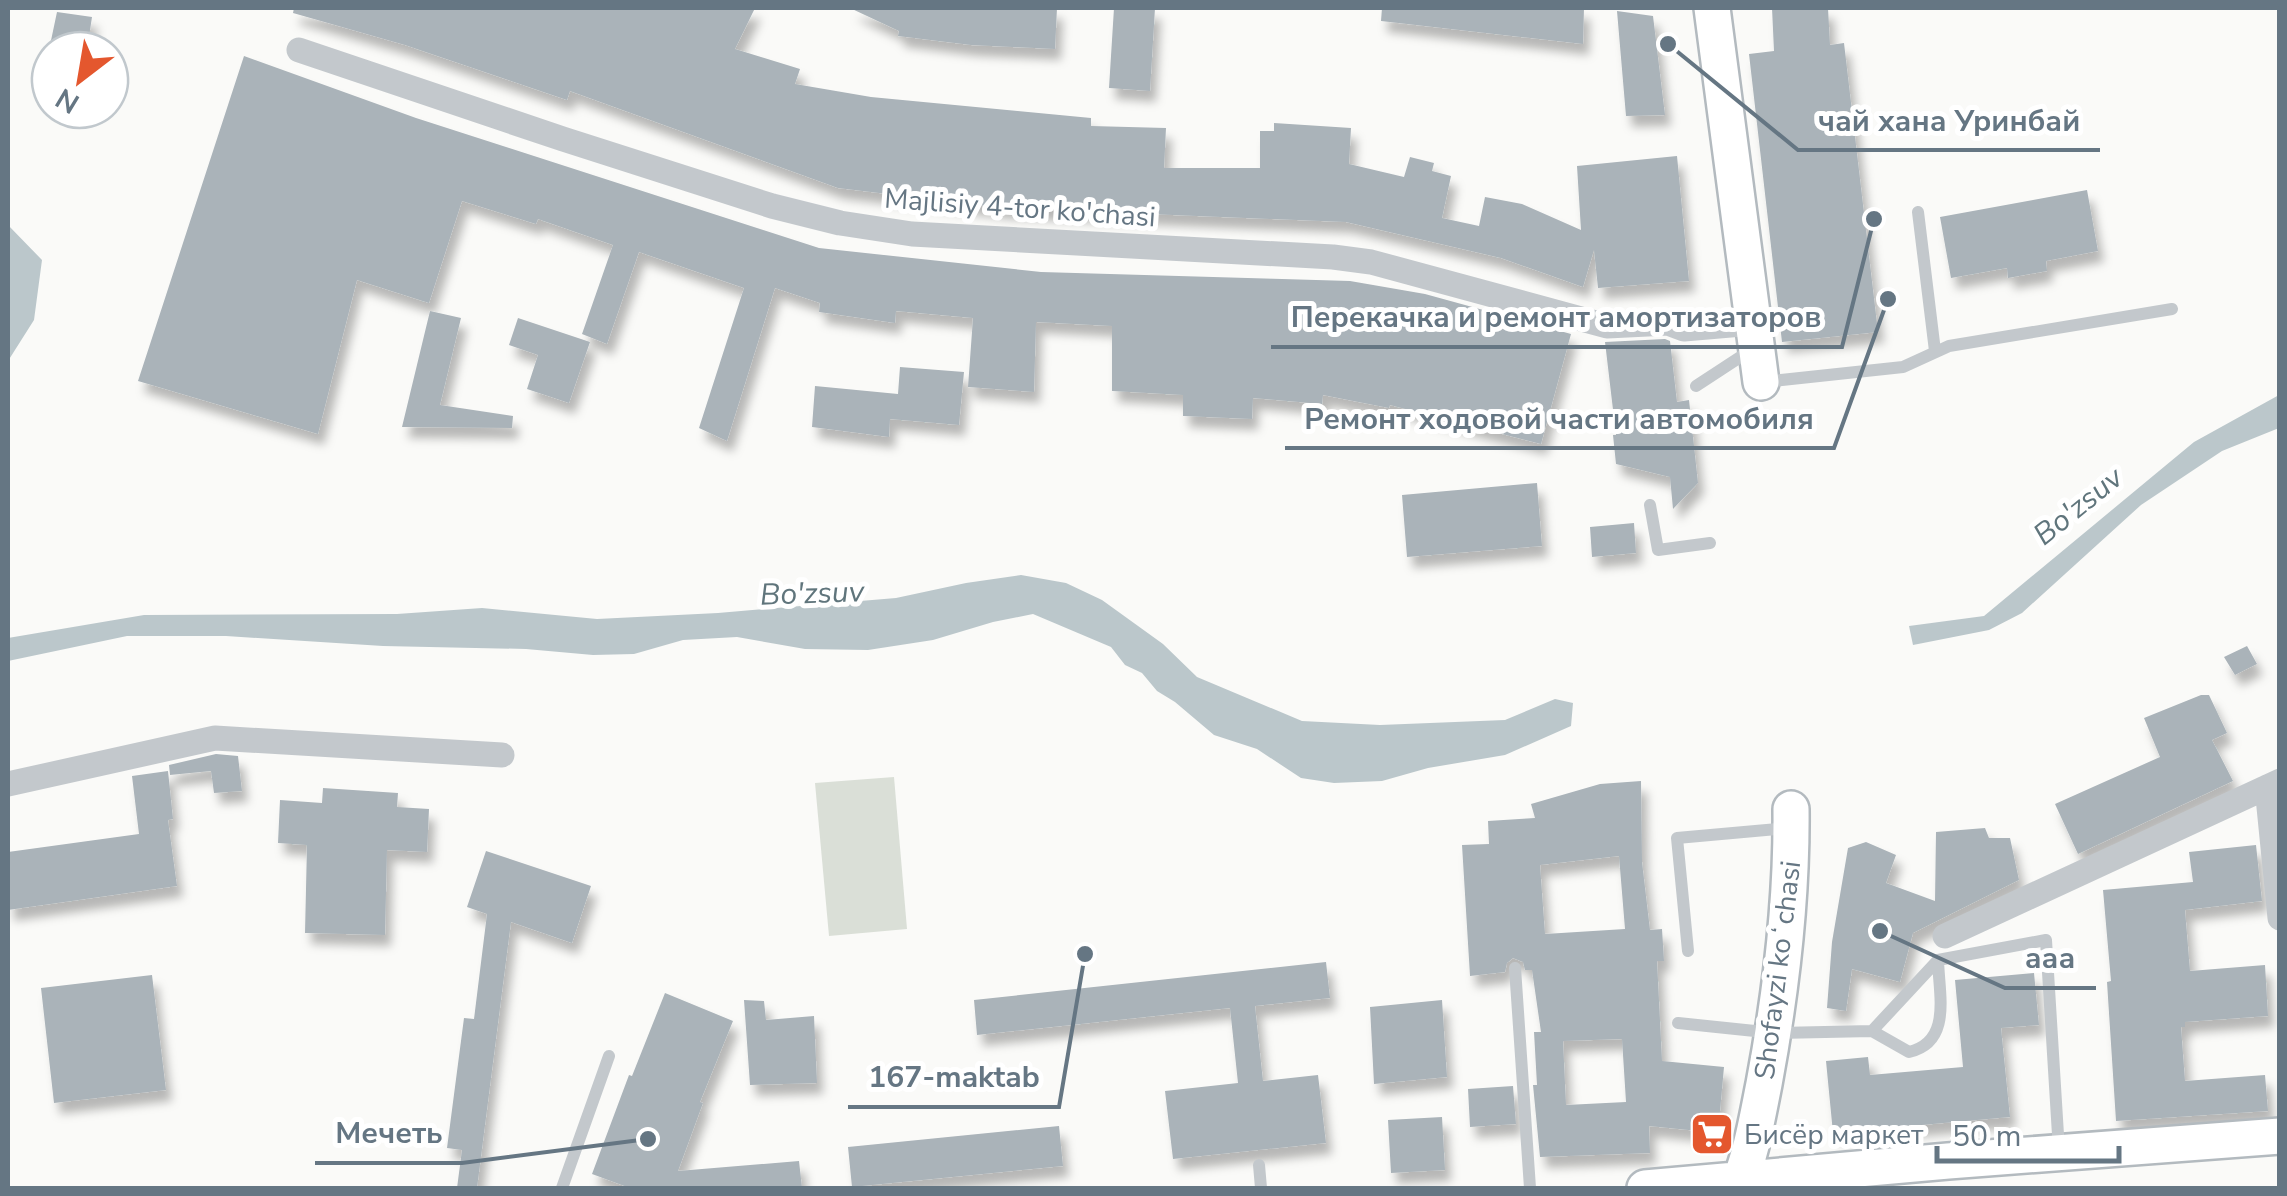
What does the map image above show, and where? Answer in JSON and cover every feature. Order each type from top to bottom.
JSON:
[{"type":"street","points":[[1705,9],[1761,382]]},
{"type":"street","name":"Majlisiy 4-tor ko'chasi","points":[[299,50],[563,140],[772,206],[840,223],[912,234],[1333,257],[1371,262],[1607,326],[1668,323],[1684,329],[1756,334]]},
{"type":"street","points":[[8,784],[215,738],[502,755]]},
{"type":"street","points":[[1942,948],[2273,784],[2280,918]]},
{"type":"street","name":"Shofayzi koʻchasi","points":[[1739,1184],[1774,1032],[1792,867],[1791,818]]},
{"type":"street","points":[[1645,1188],[1739,1184],[2280,1136]]},
{"type":"lane","points":[[1918,212],[1935,351]]},
{"type":"lane","points":[[1761,382],[1903,366],[1935,351],[2172,309]]},
{"type":"lane","points":[[1696,386],[1756,334]]},
{"type":"lane","points":[[1650,505],[1658,550],[1710,543]]},
{"type":"lane","points":[[1688,951],[1677,838],[1791,818]]},
{"type":"lane","points":[[1872,1032],[1942,948],[2046,940],[2059,1153]]},
{"type":"lane","points":[[1678,1022],[1774,1032],[1872,1032],[1909,1052],[1924,1048],[1940,1028],[1942,948]]},
{"type":"lane","points":[[1515,968],[1530,1188]]},
{"type":"lane","points":[[562,1188],[609,1056]]},
{"type":"lane","points":[[1259,1165],[1261,1188]]},
{"type":"shaded area","points":[[8,225],[42,260],[34,320],[8,361]]},
{"type":"shaded area","points":[[2279,395],[2279,428],[2222,451],[2141,505],[2022,613],[1989,630],[1913,645],[1909,626],[1984,616],[2194,442]]},
{"type":"shaded area","points":[[1021,575],[1066,583],[1102,600],[1163,644],[1197,677],[1302,721],[1380,725],[1505,720],[1555,699],[1573,703],[1571,726],[1505,755],[1428,768],[1382,781],[1334,783],[1301,778],[1257,749],[1214,735],[1157,691],[1142,673],[1125,665],[1111,647],[1033,614],[933,640],[868,650],[805,649],[737,637],[683,640],[634,654],[593,655],[226,636],[127,636],[8,661],[8,638],[144,615],[397,614],[482,608],[597,619],[896,598]]},
{"type":"shaded area","points":[[894,777],[907,929],[829,936],[815,783]]},
{"type":"building","points":[[294,8],[755,8],[735,49],[800,69],[795,84],[871,97],[1091,118],[1091,126],[1166,128],[1164,168],[1260,168],[1260,131],[1274,131],[1274,123],[1351,128],[1349,164],[1404,177],[1410,157],[1434,163],[1432,171],[1451,176],[1442,218],[1479,226],[1485,197],[1522,204],[1581,230],[1577,166],[1677,156],[1689,281],[1598,288],[1594,250],[1583,287],[1501,258],[1346,222],[1003,208],[838,188],[570,91],[567,100],[405,45],[293,13]]},
{"type":"building","points":[[850,8],[1057,8],[1055,49],[898,36],[899,31]]},
{"type":"building","points":[[1114,8],[1155,8],[1150,91],[1109,88]]},
{"type":"building","points":[[1382,8],[1584,8],[1583,44],[1381,21]]},
{"type":"building","points":[[1772,8],[1828,8],[1830,45],[1844,43],[1878,332],[1782,342],[1749,54],[1774,51]]},
{"type":"building","points":[[1617,11],[1653,16],[1665,115],[1626,116]]},
{"type":"building","points":[[57,12],[92,17],[90,30],[53,30]]},
{"type":"building","points":[[244,56],[416,118],[819,248],[1041,272],[1350,281],[1425,294],[1571,334],[1541,444],[1390,405],[1389,408],[1323,395],[1322,404],[1253,398],[1252,419],[1183,416],[1183,395],[1112,391],[1112,326],[1036,322],[1034,392],[968,387],[973,318],[896,311],[895,323],[819,312],[820,303],[775,288],[727,441],[699,428],[744,288],[639,252],[607,344],[582,334],[613,245],[538,219],[536,224],[462,201],[429,303],[357,280],[318,434],[138,381]]},
{"type":"building","points":[[2087,190],[2098,251],[2046,261],[2047,271],[2008,278],[2007,268],[1951,278],[1940,217]]},
{"type":"building","points":[[430,311],[461,318],[440,405],[513,416],[512,428],[402,427]]},
{"type":"building","points":[[518,318],[590,342],[569,403],[527,389],[538,355],[509,345]]},
{"type":"building","points":[[1670,341],[1677,402],[1689,400],[1698,483],[1673,509],[1670,477],[1616,464],[1605,342]]},
{"type":"building","points":[[900,367],[964,372],[959,425],[890,419],[889,437],[812,427],[815,386],[898,394]]},
{"type":"building","points":[[1537,483],[1542,546],[1407,557],[1402,495]]},
{"type":"building","points":[[1634,523],[1636,553],[1592,557],[1590,527]]},
{"type":"building","points":[[2247,646],[2257,664],[2235,675],[2224,657]]},
{"type":"building","points":[[2209,695],[2227,733],[2212,740],[2233,781],[2078,854],[2055,804],[2160,757],[2144,718]]},
{"type":"building","points":[[216,754],[238,756],[242,791],[214,793],[211,771],[170,775],[169,765]]},
{"type":"building","points":[[168,771],[173,819],[168,820],[177,886],[8,910],[8,852],[139,834],[132,776]]},
{"type":"building","points":[[1641,781],[1642,862],[1650,930],[1662,929],[1664,961],[1657,961],[1662,1061],[1724,1067],[1718,1133],[1649,1126],[1650,1153],[1540,1157],[1533,1085],[1537,1085],[1534,1032],[1541,1032],[1532,970],[1525,970],[1523,962],[1513,958],[1505,972],[1470,976],[1462,845],[1489,844],[1488,821],[1535,818],[1531,804],[1600,784]],"holes":[[[1619,856],[1625,929],[1545,934],[1540,865]],[[1622,1039],[1626,1102],[1566,1105],[1563,1041]]]},
{"type":"building","points":[[323,788],[398,793],[397,807],[429,809],[427,852],[387,850],[385,935],[305,933],[307,845],[278,843],[280,800],[322,803]]},
{"type":"building","points":[[1985,828],[1989,838],[2010,838],[2019,880],[1913,933],[1900,982],[1852,969],[1846,1011],[1827,1008],[1832,942],[1848,848],[1866,842],[1896,855],[1886,883],[1935,901],[1936,832]]},
{"type":"building","points":[[2256,845],[2262,901],[2185,910],[2190,971],[2265,965],[2268,1016],[2185,1022],[2185,1027],[2181,1027],[2185,1081],[2265,1075],[2268,1111],[2116,1121],[2103,890],[2193,882],[2189,852]]},
{"type":"building","points":[[486,851],[591,886],[572,943],[511,922],[477,1188],[457,1188],[462,1150],[447,1148],[464,1018],[474,1019],[487,914],[467,907]]},
{"type":"building","points":[[1326,962],[1330,998],[1255,1006],[1263,1081],[1318,1075],[1326,1143],[1173,1159],[1165,1091],[1238,1083],[1230,1008],[977,1035],[974,1000]]},
{"type":"building","points":[[2034,973],[2039,1025],[2001,1028],[2010,1117],[1833,1133],[1826,1061],[1868,1057],[1870,1075],[1963,1067],[1955,980]]},
{"type":"building","points":[[152,975],[166,1090],[54,1103],[41,988]]},
{"type":"building","points":[[665,993],[733,1021],[700,1102],[703,1103],[678,1171],[799,1161],[802,1188],[630,1188],[592,1174]]},
{"type":"building","points":[[744,1000],[764,1001],[766,1020],[814,1016],[817,1083],[750,1085]]},
{"type":"building","points":[[1442,1000],[1447,1077],[1374,1084],[1370,1007]]},
{"type":"building","points":[[1513,1086],[1516,1124],[1470,1127],[1468,1089]]},
{"type":"building","points":[[1442,1117],[1445,1170],[1391,1173],[1388,1120]]},
{"type":"building","points":[[1059,1126],[1063,1166],[852,1187],[848,1147]]},
{"type":"place","name":"чай хана Уринбай","points":[[1668,44]]},
{"type":"place","name":"Перекачка и ремонт амортизаторов","points":[[1874,219]]},
{"type":"place","name":"Ремонт ходовой части автомобиля","points":[[1888,299]]},
{"type":"place","name":"ааа","points":[[1880,931]]},
{"type":"place","name":"167-maktab","points":[[1085,954]]},
{"type":"place","name":"Бисёр маркет","points":[[1712,1134]]},
{"type":"place","name":"Мечеть","points":[[648,1139]]},
{"type":"water label","name":"Bo'zsuv","points":[[2078,506]]},
{"type":"water label","name":"Bo'zsuv","points":[[812,593]]}]
